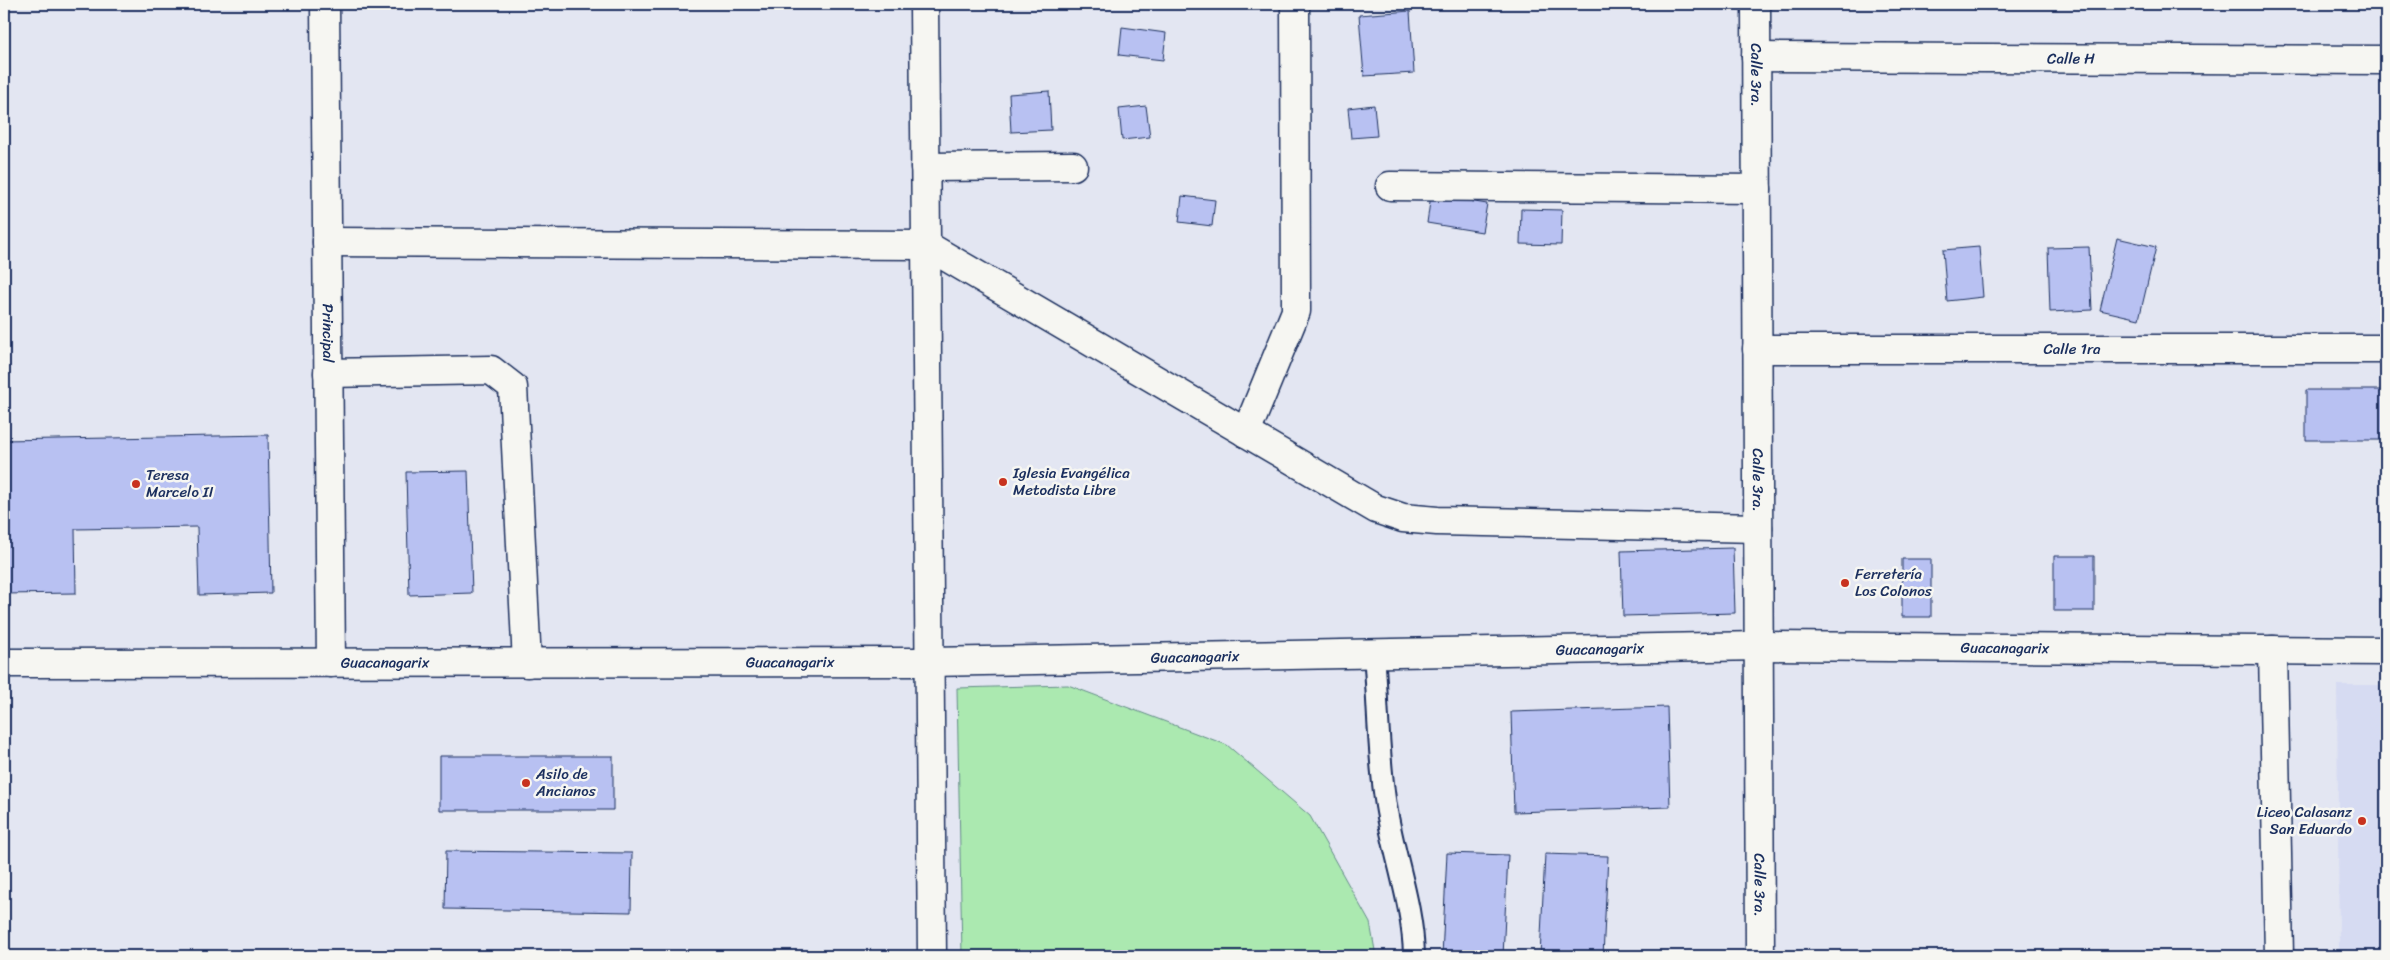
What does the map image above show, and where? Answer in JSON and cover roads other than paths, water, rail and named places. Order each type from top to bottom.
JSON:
[{"type":"street","name":"Principal","points":[[325,4],[331,663]]},
{"type":"street","points":[[924,4],[932,956]]},
{"type":"street","points":[[1246,433],[1296,311],[1295,4]]},
{"type":"street","name":"Calle 3ra.","points":[[1756,4],[1760,956]]},
{"type":"street","name":"Calle H","points":[[1756,57],[2386,60]]},
{"type":"street","points":[[925,167],[1073,166]]},
{"type":"street","points":[[1390,186],[1757,188]]},
{"type":"street","points":[[327,242],[926,245],[1376,509],[1403,518],[1437,521],[1758,528]]},
{"type":"street","name":"Calle 1ra","points":[[1757,349],[2386,348]]},
{"type":"street","points":[[328,373],[491,370],[513,388],[527,663]]},
{"type":"street","name":"Guacanagarix","points":[[4,663],[929,662],[1759,646],[2386,651]]},
{"type":"street","points":[[2273,650],[2278,956]]},
{"type":"lane","points":[[1374,653],[1385,798],[1394,846],[1405,885],[1414,956]]},
{"type":"place","name":"Iglesia Evangélica Metodista Libre","points":[[1003,482]]},
{"type":"place","name":"Teresa Marcelo II","points":[[136,484]]},
{"type":"place","name":"Ferretería Los Colonos","points":[[1845,583]]},
{"type":"place","name":"Asilo de Ancianos","points":[[526,783]]},
{"type":"place","name":"Liceo Calasanz San Eduardo","points":[[2362,821]]}]
